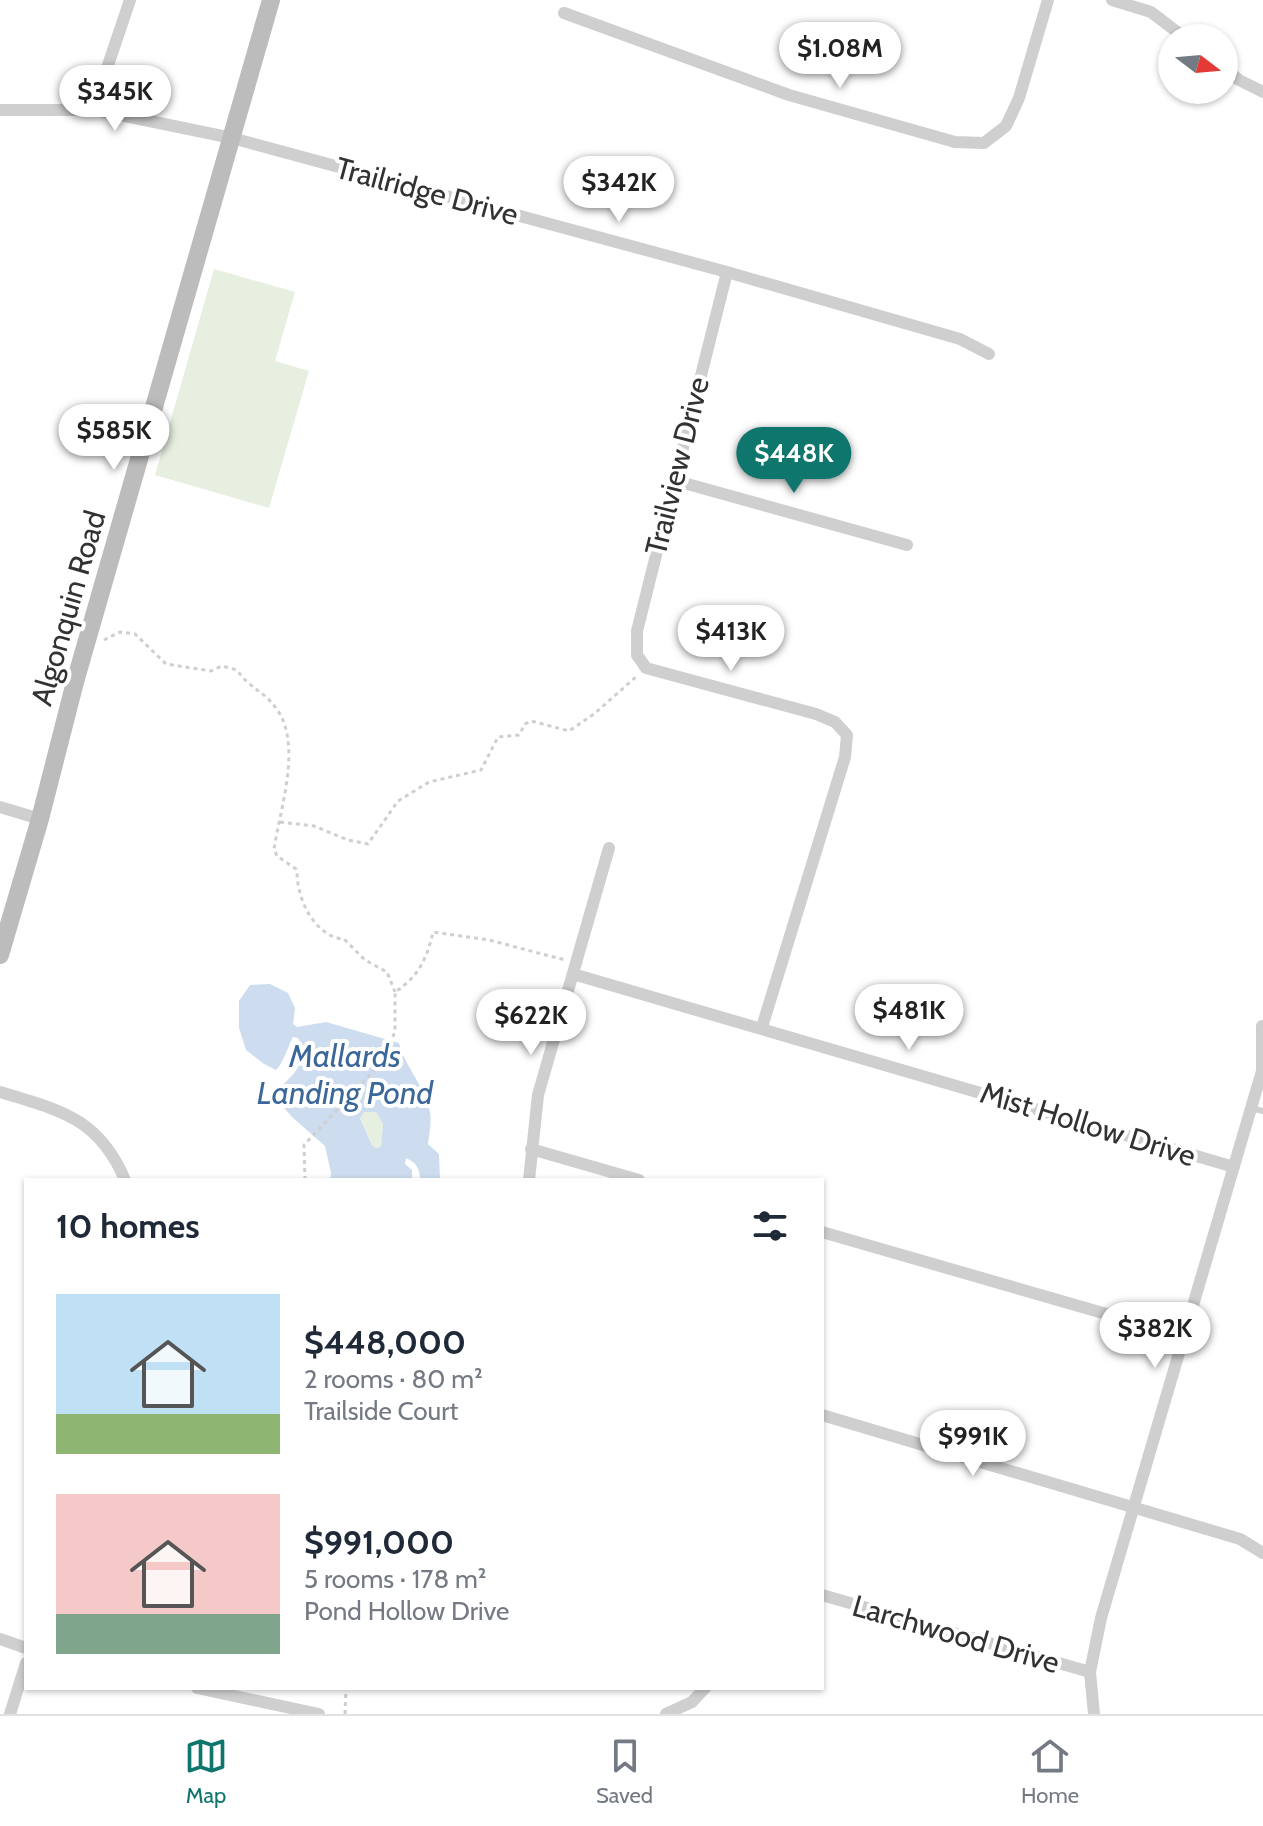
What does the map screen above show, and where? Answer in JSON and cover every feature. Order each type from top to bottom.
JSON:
[{"type":"street","points":[[96,110],[130,0]]},
{"type":"street","name":"Algonquin Road","points":[[0,955],[271,0]]},
{"type":"street","points":[[564,13],[789,95],[955,142],[984,143],[1006,126],[1019,98],[1048,0]]},
{"type":"street","points":[[1112,0],[1151,12],[1167,24]]},
{"type":"street","points":[[1238,79],[1263,92]]},
{"type":"street","name":"Trailridge Drive","points":[[0,110],[96,110],[232,138],[727,272],[960,339],[989,354]]},
{"type":"street","name":"Trailview Drive","points":[[646,668],[637,655],[637,631],[727,272]]},
{"type":"street","points":[[673,480],[907,545]]},
{"type":"street","points":[[646,668],[816,714],[835,722],[847,735],[845,757],[762,1027]]},
{"type":"street","points":[[0,807],[40,819]]},
{"type":"street","points":[[529,1178],[538,1095],[609,848]]},
{"type":"street","name":"Mist Hollow Drive","points":[[575,968],[762,1027],[1234,1167]]},
{"type":"street","points":[[1094,1714],[1090,1672],[1101,1618],[1234,1167],[1257,1110],[1262,1071],[1262,1026]]},
{"type":"street","points":[[0,1092],[52,1108],[75,1119],[99,1136],[117,1160],[124,1178]]},
{"type":"street","points":[[531,1149],[632,1178]]},
{"type":"street","points":[[824,1233],[1183,1336]]},
{"type":"street","points":[[824,1416],[1240,1539],[1263,1553]]},
{"type":"street","name":"Larchwood Drive","points":[[824,1596],[1090,1672]]},
{"type":"street","points":[[0,1639],[24,1647]]},
{"type":"street","points":[[10,1714],[24,1669]]},
{"type":"street","points":[[206,1690],[319,1714]]},
{"type":"street","points":[[666,1714],[692,1702],[703,1690]]},
{"type":"path","points":[[85,651],[120,632],[135,634],[166,664],[211,671],[222,666],[237,670],[247,684],[266,695],[279,712],[288,743],[286,787],[274,849],[277,856],[296,869],[302,898],[321,931],[344,939],[365,960],[387,972],[395,992],[395,1032],[380,1064],[304,1145],[305,1178]]},
{"type":"path","points":[[280,822],[314,826],[348,840],[368,844],[398,801],[429,782],[481,770],[498,737],[519,735],[525,724],[531,721],[569,731],[594,714],[646,668]]},
{"type":"path","points":[[395,992],[409,983],[422,967],[433,932],[489,940],[575,968]]},
{"type":"path","points":[[345,1714],[346,1690]]},
{"type":"green space","points":[[214,269],[295,292],[275,361],[309,371],[269,508],[155,475]]},
{"type":"green space","points":[[364,1112],[376,1112],[383,1124],[382,1147],[372,1145],[360,1117]]},
{"type":"water","name":"Mallards Landing Pond","points":[[270,984],[288,993],[295,1008],[293,1024],[297,1027],[326,1022],[399,1043],[430,1112],[428,1144],[439,1154],[440,1178],[420,1178],[417,1167],[406,1158],[405,1164],[412,1170],[412,1178],[330,1178],[325,1146],[292,1117],[273,1095],[297,1069],[302,1055],[298,1038],[293,1037],[276,1070],[264,1064],[246,1050],[239,1028],[239,1001],[250,985]],"holes":[[[364,1112],[376,1112],[383,1124],[381,1147],[376,1148],[360,1118]]]}]
